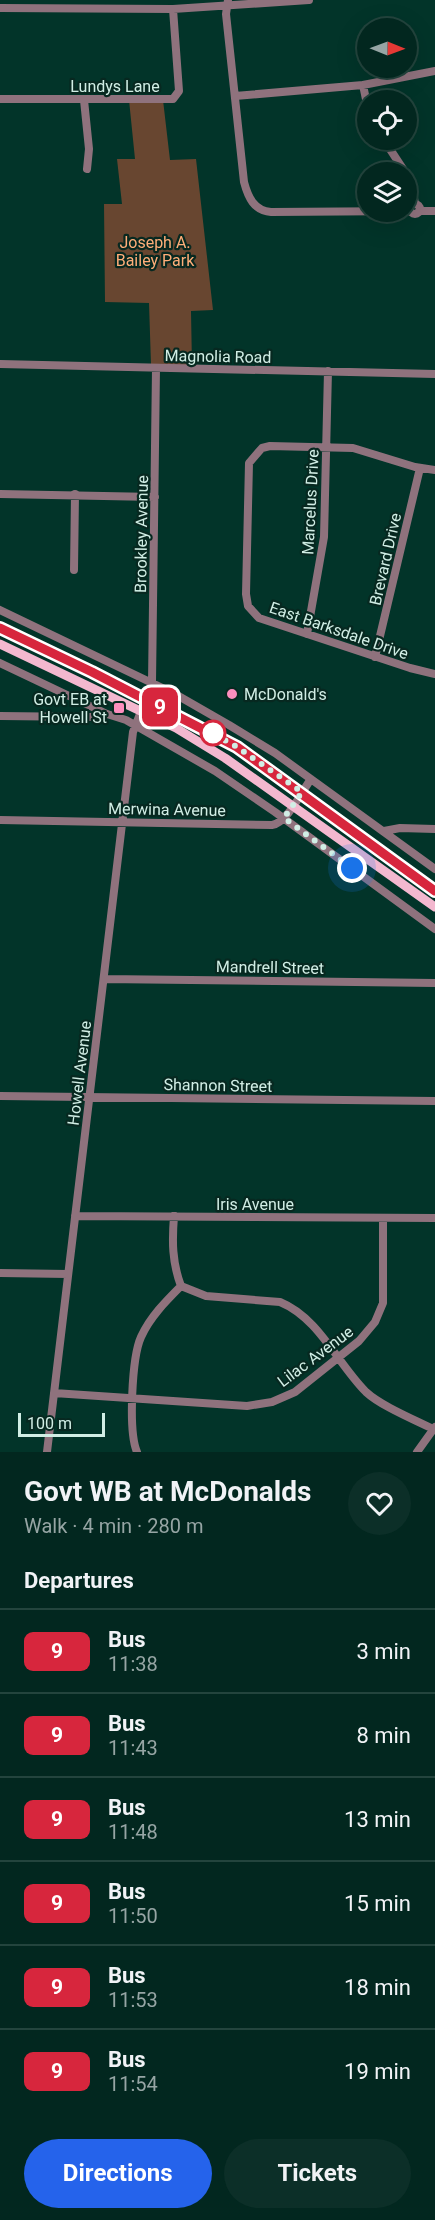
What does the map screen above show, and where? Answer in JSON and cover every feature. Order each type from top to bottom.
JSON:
[{"type":"main road","points":[[0,628],[237,747],[302,792],[435,891]]},
{"type":"main road","points":[[0,644],[176,728],[225,758],[435,907]]},
{"type":"street","points":[[0,8],[80,4],[173,9],[228,3],[309,0]]},
{"type":"street","points":[[228,3],[226,14],[244,182],[251,200],[266,212],[357,210]]},
{"type":"street","name":"Lundys Lane","points":[[0,99],[173,99],[179,91],[173,9]]},
{"type":"street","points":[[235,96],[363,85],[435,70]]},
{"type":"street","points":[[363,85],[364,90]]},
{"type":"street","points":[[84,100],[89,148],[87,169]]},
{"type":"street","points":[[417,209],[435,211]]},
{"type":"street","name":"Magnolia Road","points":[[0,364],[435,374]]},
{"type":"street","name":"Brookley Avenue","points":[[146,700],[152,683],[156,368]]},
{"type":"street","name":"Marcelus Drive","points":[[307,634],[324,537],[328,371]]},
{"type":"street","name":"East Barksdale Drive","points":[[327,447],[270,446],[262,448],[250,461],[246,596],[248,606],[259,618],[375,657],[435,674]]},
{"type":"street","points":[[327,447],[353,448],[420,468],[435,470]]},
{"type":"street","name":"Brevard Drive","points":[[375,657],[420,468]]},
{"type":"street","points":[[0,494],[155,497]]},
{"type":"street","points":[[74,570],[75,494]]},
{"type":"street","points":[[0,610],[175,694],[229,725],[275,753],[435,869]]},
{"type":"street","points":[[0,663],[107,714],[126,720],[215,771],[284,818],[435,929]]},
{"type":"street","name":"Howell Avenue","points":[[47,1452],[135,726],[146,700]]},
{"type":"street","points":[[0,716],[91,717],[107,714]]},
{"type":"street","points":[[284,818],[311,779]]},
{"type":"street","name":"Merwina Avenue","points":[[0,820],[272,825],[278,824],[284,818]]},
{"type":"street","points":[[384,831],[400,828],[435,829]]},
{"type":"street","name":"Mandrell Street","points":[[104,979],[435,983]]},
{"type":"street","name":"Shannon Street","points":[[0,1096],[435,1101]]},
{"type":"street","name":"Iris Avenue","points":[[75,1216],[435,1218]]},
{"type":"street","points":[[174,1216],[172,1245],[175,1268],[181,1286],[206,1296],[280,1302],[290,1306],[311,1324],[369,1394],[434,1429],[417,1452]]},
{"type":"street","name":"Lilac Avenue","points":[[54,1393],[247,1406],[272,1402],[295,1392],[360,1341],[380,1313],[383,1303],[383,1218]]},
{"type":"street","points":[[4,1273],[68,1274]]},
{"type":"street","points":[[136,1452],[131,1429],[140,1339],[163,1305],[181,1286]]},
{"type":"green space","name":"Joseph A. Bailey Park","points":[[129,100],[163,100],[170,160],[196,159],[213,310],[191,311],[192,366],[151,365],[149,303],[105,302],[104,204],[122,204],[117,159],[135,159]]},
{"type":"bus line","name":"9","points":[[0,628],[189,720],[237,747],[302,792],[435,891]]},
{"type":"place","name":"McDonald's","points":[[232,694]]},
{"type":"place","name":"Govt EB at Howell St","points":[[119,708]]},
{"type":"route","points":[[213,733],[205,729],[237,747],[302,792],[284,818],[352,868]]}]
